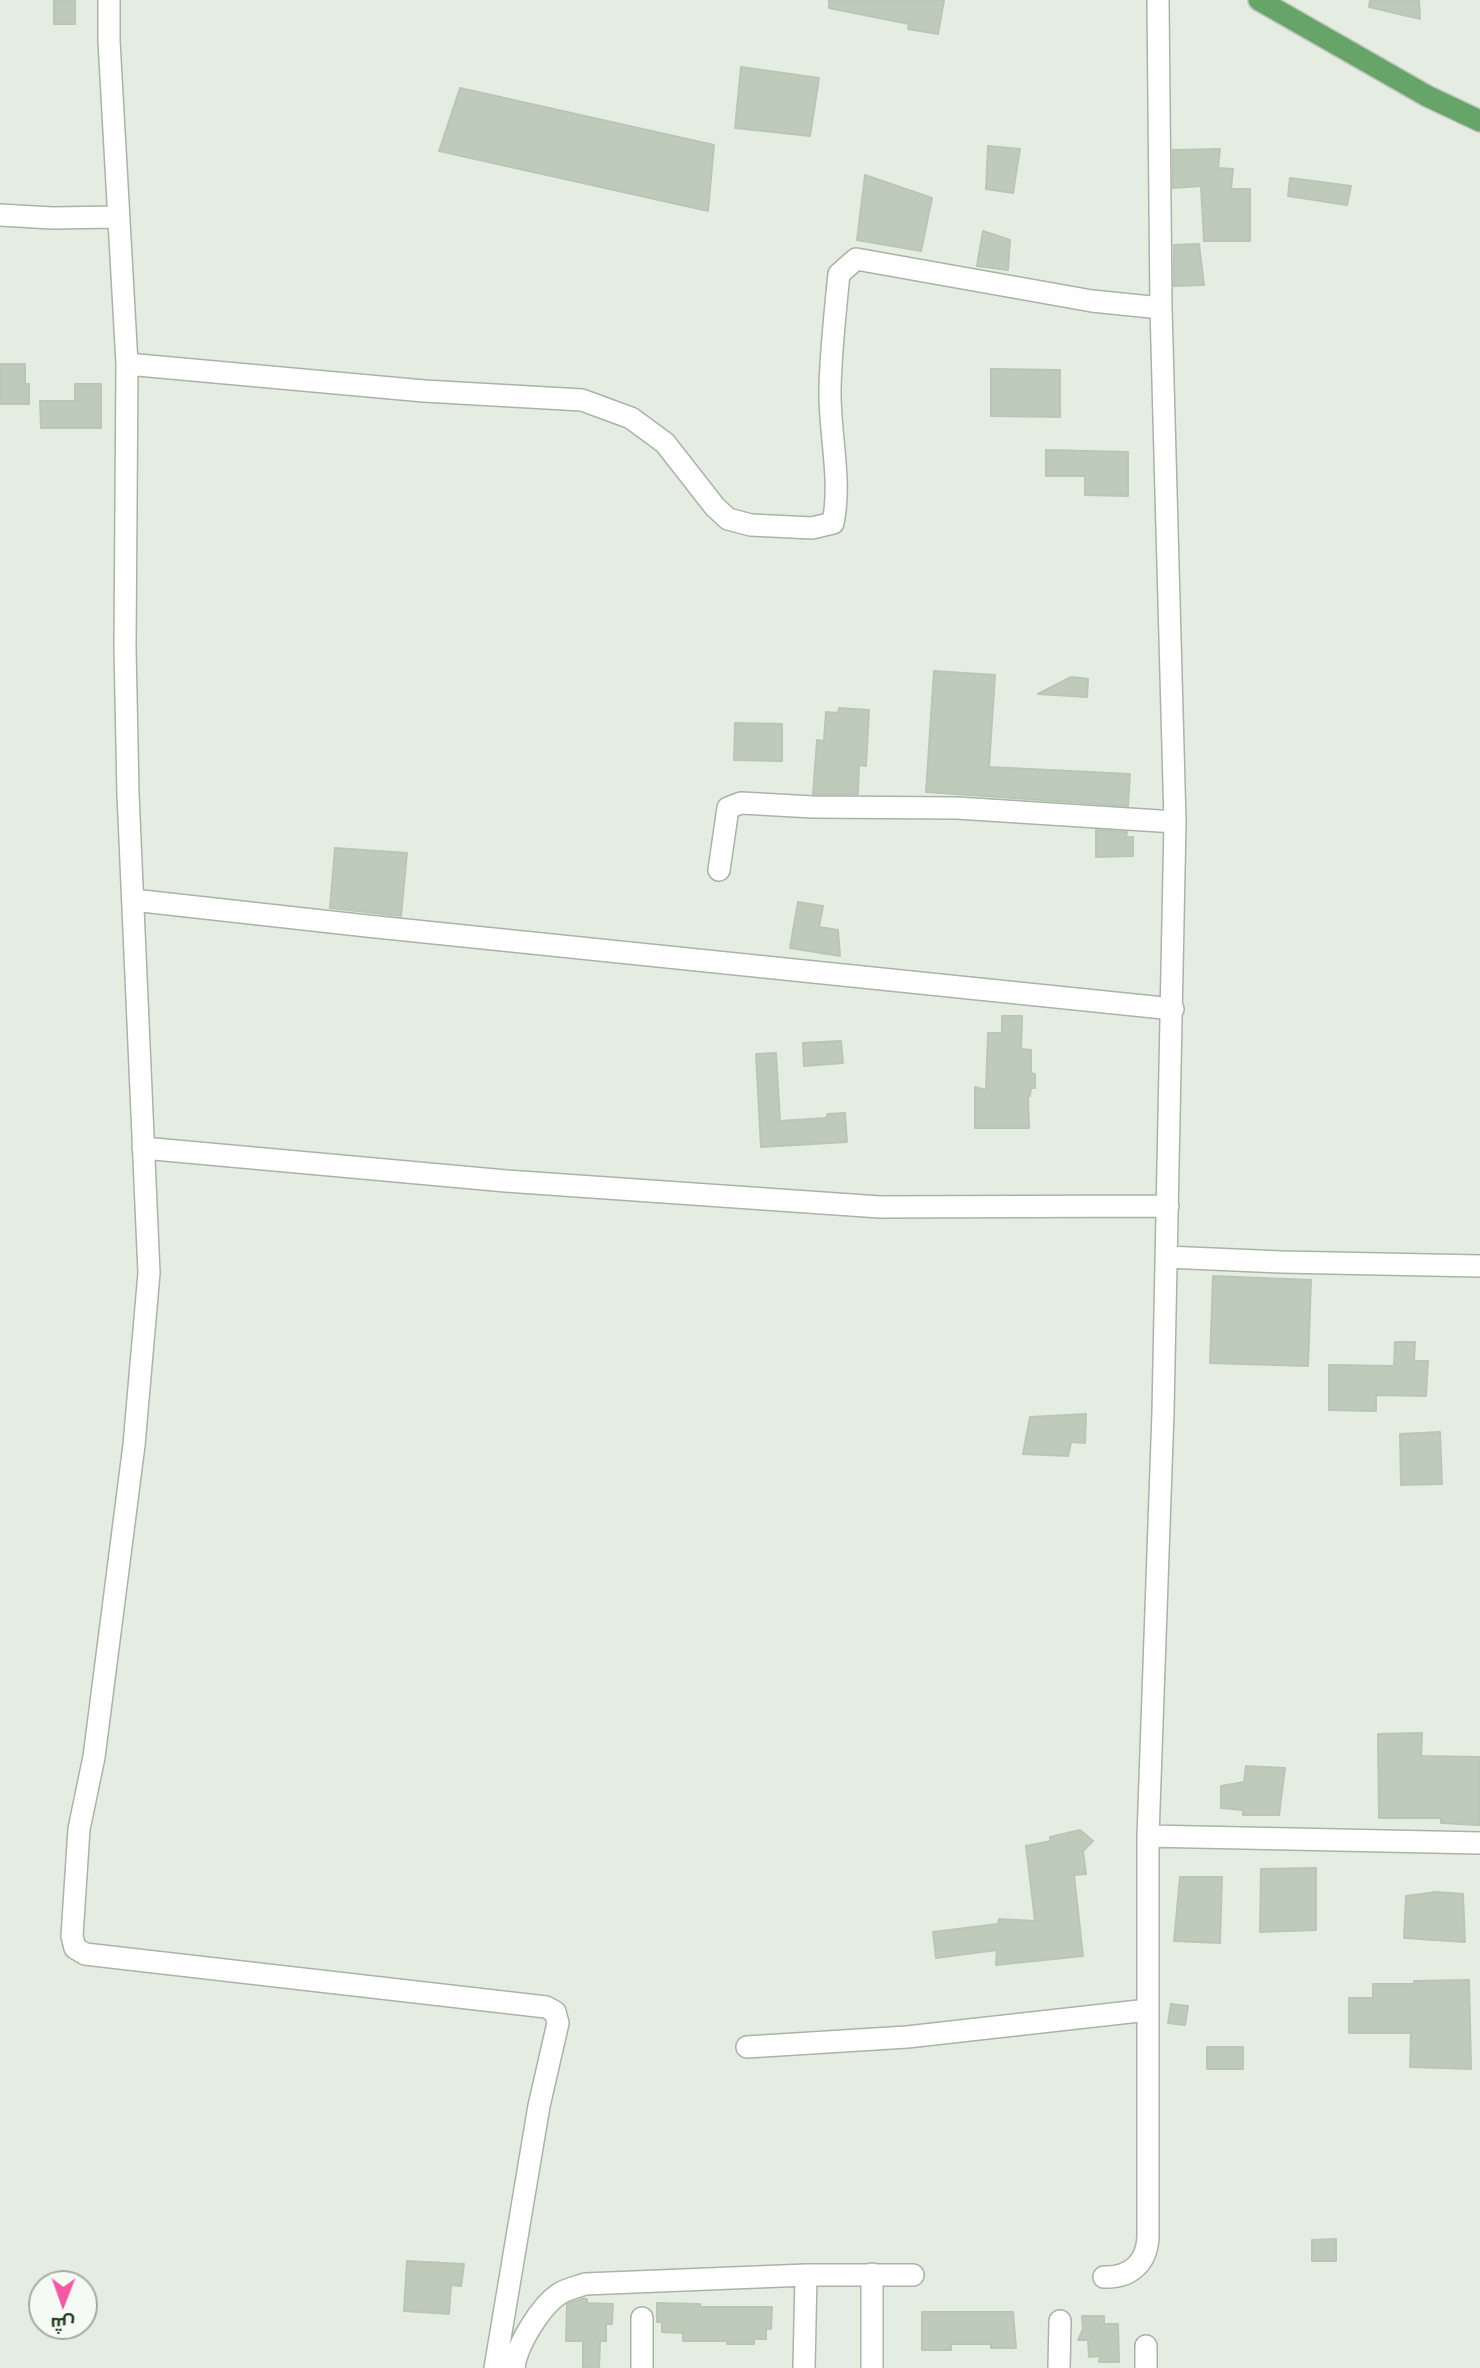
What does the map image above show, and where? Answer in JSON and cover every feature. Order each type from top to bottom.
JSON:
[{"type":"main road","points":[[1259,0],[1427,96],[1480,121]]},
{"type":"street","points":[[109,0],[127,363],[125,647],[132,900],[149,1273],[135,1432],[94,1757],[79,1829],[72,1936],[75,1948],[85,1954],[546,2007],[555,2012],[558,2023],[539,2106],[495,2368]]},
{"type":"street","points":[[1104,2277],[1122,2276],[1130,2272],[1144,2258],[1147,2248],[1148,1836],[1168,1206],[1175,822],[1161,308],[1158,0]]},
{"type":"street","points":[[0,215],[52,218],[119,217]]},
{"type":"street","points":[[127,363],[411,390],[582,400],[631,418],[665,443],[715,507],[728,519],[751,525],[812,528],[833,523],[837,503],[830,388],[836,299],[839,274],[856,259],[1092,302],[1161,308]]},
{"type":"street","points":[[719,870],[728,808],[741,803],[813,807],[957,808],[1175,822]]},
{"type":"street","points":[[132,900],[1173,1009]]},
{"type":"street","points":[[143,1148],[506,1181],[880,1207],[1168,1206]]},
{"type":"street","points":[[1166,1257],[1480,1266]]},
{"type":"street","points":[[1148,1836],[1480,1843]]},
{"type":"street","points":[[747,2047],[907,2037],[1148,2010]]},
{"type":"street","points":[[872,2368],[873,2274]]},
{"type":"street","points":[[804,2368],[806,2275]]},
{"type":"street","points":[[514,2368],[515,2359],[537,2316],[559,2294],[585,2284],[806,2275],[913,2275]]},
{"type":"street","points":[[642,2318],[642,2368]]},
{"type":"street","points":[[1059,2321],[1059,2368]]},
{"type":"street","points":[[1146,2346],[1146,2368]]},
{"type":"building","points":[[54,0],[75,0],[75,24],[54,24]]},
{"type":"building","points":[[829,0],[944,0],[938,34],[908,29],[909,24],[829,8]]},
{"type":"building","points":[[1370,0],[1419,0],[1420,19],[1369,7]]},
{"type":"building","points":[[741,67],[819,78],[810,136],[735,128]]},
{"type":"building","points":[[460,88],[714,145],[708,211],[439,151]]},
{"type":"building","points":[[988,146],[1020,149],[1013,193],[986,189]]},
{"type":"building","points":[[1220,149],[1218,168],[1233,169],[1231,189],[1250,189],[1250,241],[1204,241],[1201,186],[1173,188],[1173,150]]},
{"type":"building","points":[[865,175],[932,198],[921,251],[857,240]]},
{"type":"building","points":[[1290,178],[1351,186],[1347,205],[1288,196]]},
{"type":"building","points":[[983,231],[1010,240],[1008,270],[977,266]]},
{"type":"building","points":[[1199,244],[1204,285],[1174,286],[1174,245]]},
{"type":"building","points":[[0,364],[25,364],[29,404],[0,404]]},
{"type":"building","points":[[991,369],[1060,370],[1060,417],[991,416]]},
{"type":"building","points":[[75,384],[101,384],[101,428],[41,428],[40,401],[75,401]]},
{"type":"building","points":[[1046,450],[1128,452],[1128,496],[1085,495],[1085,476],[1046,476]]},
{"type":"building","points":[[934,671],[995,675],[989,767],[1130,774],[1128,806],[926,792]]},
{"type":"building","points":[[1071,677],[1088,679],[1087,697],[1038,694]]},
{"type":"building","points":[[839,708],[869,710],[866,766],[859,765],[858,794],[813,794],[817,740],[824,741],[826,712],[838,713]]},
{"type":"building","points":[[735,723],[782,724],[782,761],[734,760]]},
{"type":"building","points":[[1096,830],[1127,832],[1126,837],[1133,837],[1133,856],[1096,857]]},
{"type":"building","points":[[335,848],[407,853],[401,916],[330,908]]},
{"type":"building","points":[[798,902],[823,906],[819,927],[838,930],[840,956],[790,948]]},
{"type":"building","points":[[1002,1016],[1022,1016],[1021,1049],[1031,1050],[1031,1073],[1035,1074],[1035,1088],[1031,1088],[1028,1096],[1029,1128],[975,1128],[975,1087],[986,1090],[988,1033],[1002,1033]]},
{"type":"building","points":[[841,1041],[843,1063],[804,1066],[803,1043]]},
{"type":"building","points":[[776,1053],[780,1121],[826,1118],[828,1114],[845,1113],[847,1142],[761,1147],[756,1054]]},
{"type":"building","points":[[1213,1276],[1311,1280],[1308,1366],[1210,1363]]},
{"type":"building","points":[[1395,1342],[1415,1342],[1414,1361],[1428,1361],[1426,1396],[1376,1395],[1376,1411],[1329,1410],[1329,1365],[1394,1366]]},
{"type":"building","points":[[1086,1414],[1085,1443],[1071,1442],[1068,1456],[1023,1454],[1030,1417]]},
{"type":"building","points":[[1440,1432],[1442,1484],[1401,1485],[1400,1434]]},
{"type":"building","points":[[1422,1733],[1421,1756],[1480,1757],[1479,1825],[1441,1823],[1441,1818],[1379,1818],[1378,1734]]},
{"type":"building","points":[[1246,1766],[1285,1768],[1279,1815],[1243,1815],[1243,1810],[1221,1808],[1221,1786],[1244,1782]]},
{"type":"building","points":[[1080,1830],[1093,1841],[1083,1851],[1086,1874],[1074,1875],[1083,1956],[996,1965],[997,1950],[936,1958],[933,1932],[998,1924],[999,1919],[1035,1921],[1026,1846],[1051,1841],[1050,1837]]},
{"type":"building","points":[[1316,1868],[1316,1930],[1260,1932],[1261,1869]]},
{"type":"building","points":[[1180,1877],[1222,1877],[1220,1943],[1174,1941]]},
{"type":"building","points":[[1436,1892],[1463,1894],[1465,1942],[1404,1938],[1406,1896]]},
{"type":"building","points":[[1469,1980],[1471,2069],[1410,2067],[1411,2033],[1349,2033],[1349,1998],[1373,1998],[1373,1984]]},
{"type":"building","points":[[1171,2004],[1188,2006],[1185,2025],[1168,2023]]},
{"type":"building","points":[[1207,2047],[1243,2047],[1243,2069],[1207,2069]]},
{"type":"building","points":[[1336,2239],[1336,2261],[1312,2261],[1312,2240]]},
{"type":"building","points":[[407,2261],[464,2264],[461,2286],[451,2285],[449,2314],[404,2311]]},
{"type":"building","points":[[587,2299],[587,2303],[613,2304],[612,2324],[606,2324],[606,2341],[600,2341],[599,2368],[583,2368],[583,2341],[566,2341],[567,2304]]},
{"type":"building","points":[[657,2303],[700,2304],[700,2307],[772,2307],[771,2329],[766,2329],[766,2339],[754,2339],[754,2344],[683,2341],[683,2333],[662,2332],[662,2322],[657,2322]]},
{"type":"building","points":[[922,2312],[1013,2312],[1016,2348],[991,2348],[991,2344],[951,2344],[951,2350],[922,2350]]},
{"type":"building","points":[[1082,2316],[1104,2316],[1104,2324],[1118,2324],[1119,2362],[1099,2362],[1100,2356],[1089,2357],[1088,2340],[1078,2340],[1083,2329]]}]
